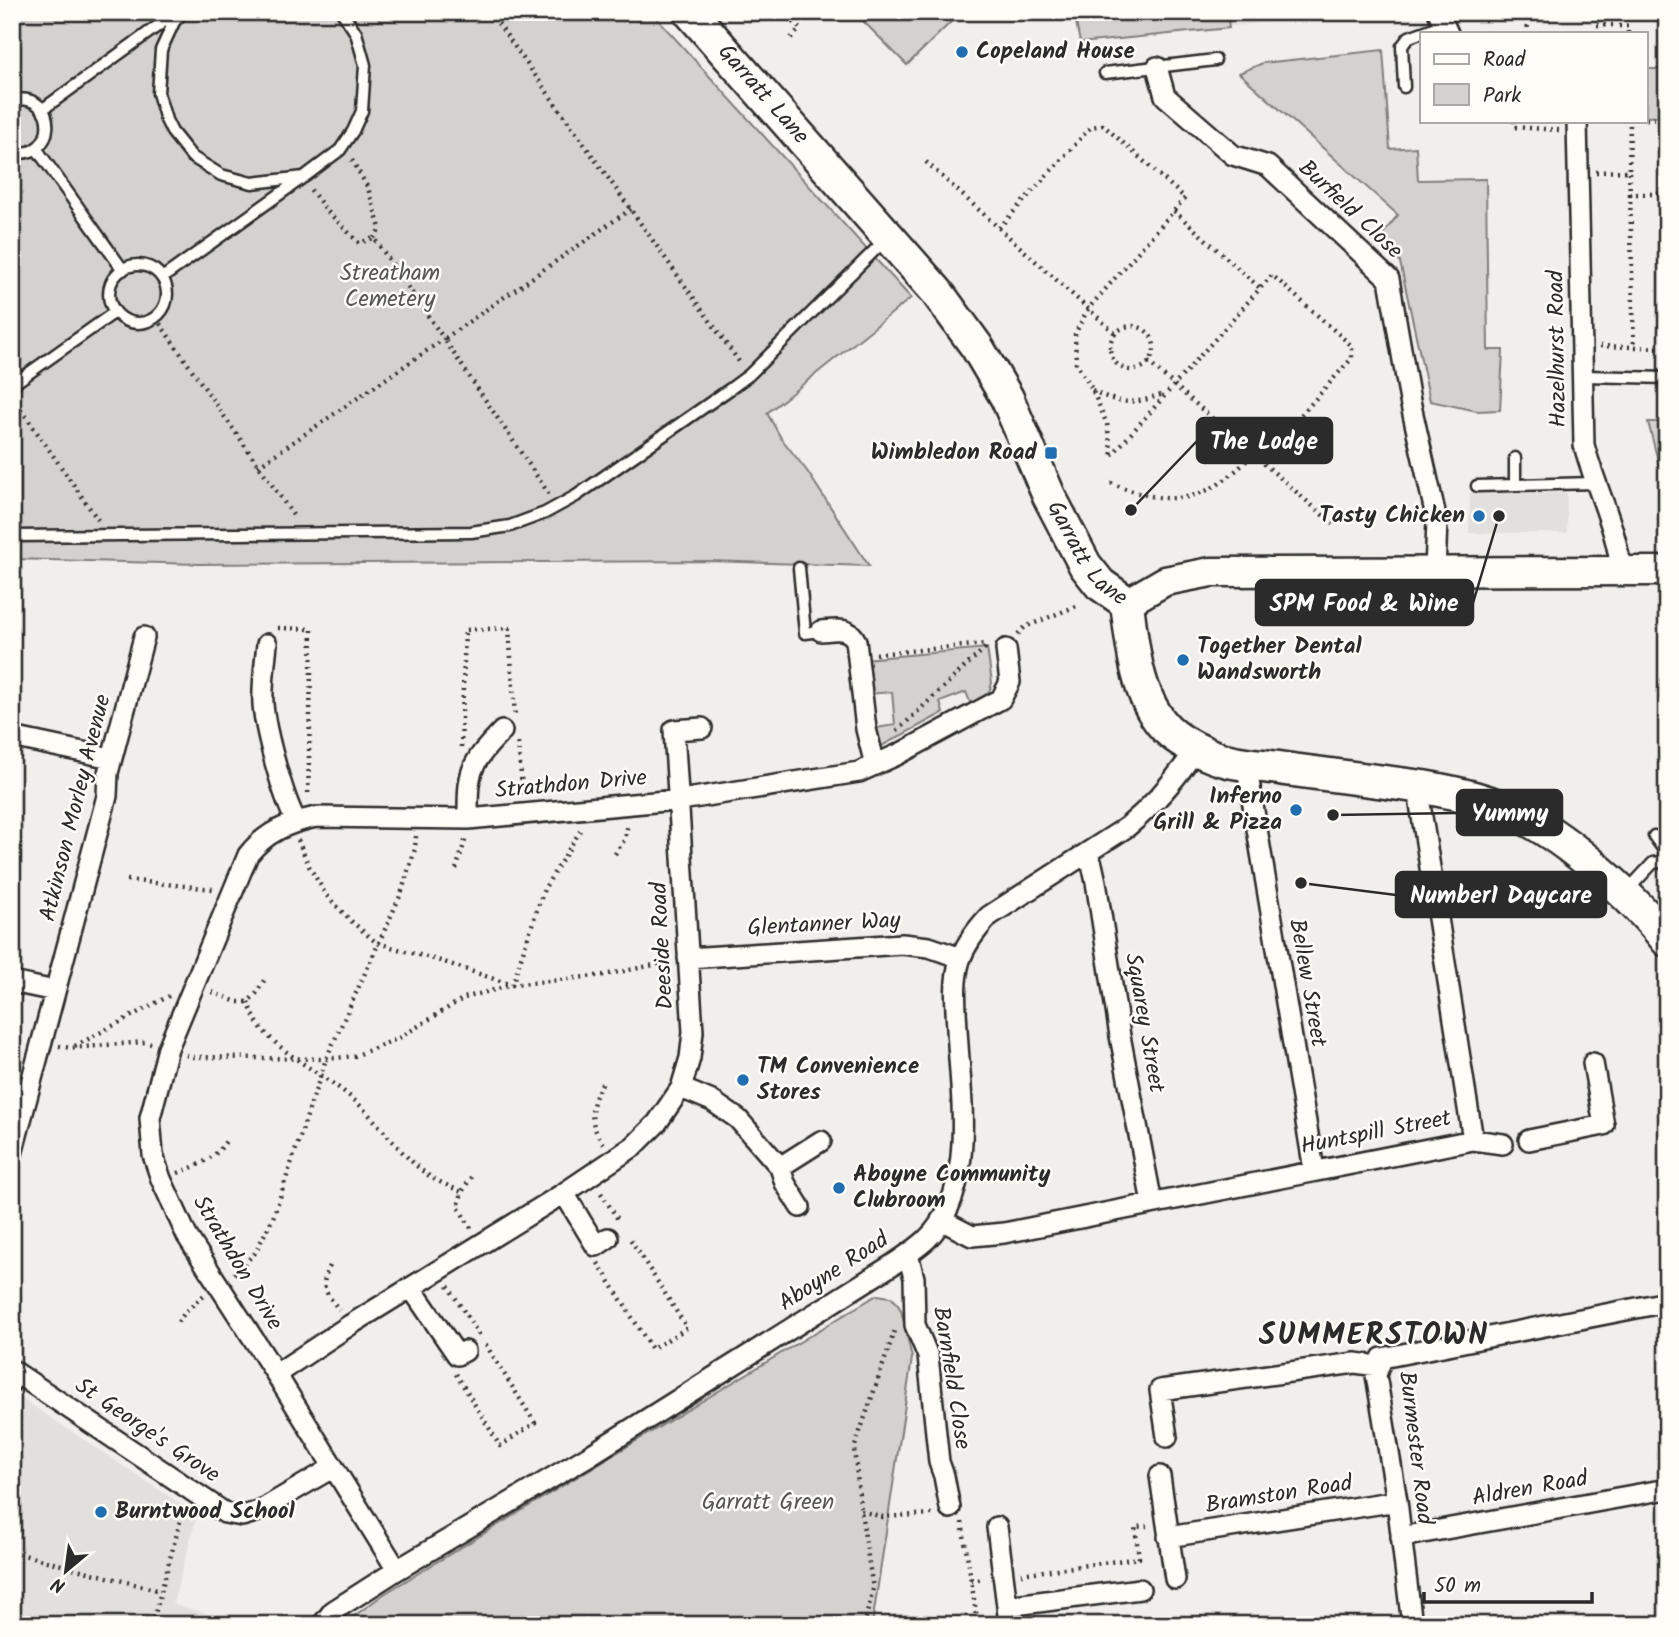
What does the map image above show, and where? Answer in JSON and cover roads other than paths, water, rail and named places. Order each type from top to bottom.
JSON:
[{"type":"main road","name":"Garratt Lane","points":[[690,12],[937,292],[977,347],[1007,398],[1049,496],[1085,565],[1100,584],[1127,603],[1132,646],[1142,686],[1150,706],[1163,725],[1178,739],[1213,757],[1423,787],[1474,797],[1527,818],[1580,856],[1625,894],[1667,940]]},
{"type":"street","name":"Burfield Close","points":[[1157,67],[1165,96],[1233,155],[1268,166],[1389,279],[1410,401],[1437,521],[1435,570]]},
{"type":"street","name":"Hazelhurst Road","points":[[1577,126],[1584,445],[1619,554],[1621,571]]},
{"type":"street","points":[[1127,603],[1164,581],[1211,572],[1667,571]]},
{"type":"street","points":[[821,631],[838,630],[850,633],[856,641],[866,729],[875,765]]},
{"type":"street","name":"Atkinson Morley Avenue","points":[[12,1154],[107,796],[107,773],[144,637]]},
{"type":"street","points":[[267,644],[263,708],[293,822]]},
{"type":"street","name":"Strathdon Drive","points":[[397,1570],[187,1236],[153,1155],[150,1118],[168,1048],[248,855],[264,836],[293,822],[317,817],[468,819],[680,800],[859,772],[1001,699],[1010,682],[1000,647]]},
{"type":"street","name":"Strathdon Drive","points":[[680,800],[674,730],[702,727]]},
{"type":"street","name":"Strathdon Drive","points":[[468,819],[470,769],[485,748],[512,734]]},
{"type":"street","points":[[12,737],[111,758]]},
{"type":"street","name":"Aboyne Road","points":[[322,1625],[333,1611],[397,1570],[590,1455],[908,1254],[928,1238],[941,1220],[952,1197],[959,1173],[962,1126],[955,998],[961,958],[972,936],[989,916],[1146,811],[1178,776],[1196,748]]},
{"type":"street","name":"Bellew Street","points":[[1246,763],[1314,1170]]},
{"type":"street","name":"Huntspill Street","points":[[941,1220],[972,1236],[1004,1233],[1473,1140],[1420,804],[1423,787]]},
{"type":"street","name":"Deeside Road","points":[[276,1374],[349,1325],[412,1289],[564,1193],[634,1146],[657,1123],[681,1088],[690,1058],[693,1032],[680,800]]},
{"type":"street","name":"Squarey Street","points":[[1085,854],[1092,864],[1096,882],[1120,1036],[1152,1203]]},
{"type":"street","name":"Glentanner Way","points":[[688,958],[902,944],[929,947],[961,958]]},
{"type":"street","points":[[12,982],[55,991]]},
{"type":"street","points":[[1529,1140],[1604,1125],[1593,1063]]},
{"type":"street","points":[[681,1088],[712,1101],[738,1119],[780,1167],[785,1183],[800,1207]]},
{"type":"street","points":[[1473,1140],[1503,1144]]},
{"type":"street","points":[[780,1167],[821,1141]]},
{"type":"street","points":[[564,1193],[596,1246],[608,1238]]},
{"type":"street","name":"Barnfield Close","points":[[908,1254],[914,1278],[915,1325],[928,1356],[939,1462],[950,1513]]},
{"type":"street","points":[[412,1289],[457,1355],[465,1351]]},
{"type":"street","name":"Burmester Road","points":[[1412,1625],[1397,1501],[1378,1385],[1378,1366],[1382,1358],[1667,1302]]},
{"type":"street","points":[[1167,1437],[1160,1390],[1355,1363],[1378,1366]]},
{"type":"street","name":"St George's Grove","points":[[15,1378],[225,1514],[242,1516],[259,1511],[332,1468]]},
{"type":"street","points":[[1160,1476],[1175,1579]]},
{"type":"street","name":"Aldren Road","points":[[1401,1537],[1667,1489]]},
{"type":"street","name":"Bramston Road","points":[[1167,1530],[1397,1501]]},
{"type":"street","points":[[997,1527],[1008,1616],[1140,1589]]},
{"type":"lane","points":[[43,109],[177,12]]},
{"type":"lane","points":[[183,12],[174,22],[161,50],[159,93],[172,132],[192,157],[221,175],[252,183],[304,177]]},
{"type":"lane","points":[[162,278],[340,150],[362,111],[365,65],[348,14]]},
{"type":"lane","points":[[1421,32],[1443,23]]},
{"type":"lane","points":[[1404,87],[1402,46],[1409,37],[1420,32]]},
{"type":"lane","points":[[1105,73],[1215,60]]},
{"type":"lane","points":[[12,100],[23,98],[33,101],[43,109],[49,125],[48,133],[37,148],[27,152],[12,151]]},
{"type":"lane","points":[[37,148],[123,270]]},
{"type":"lane","points":[[12,536],[471,532],[510,526],[557,506],[587,488],[748,375],[889,237]]},
{"type":"lane","points":[[142,266],[152,269],[162,278],[167,297],[163,310],[156,318],[136,323],[127,321],[115,312],[109,293],[111,284],[123,270],[142,266]]},
{"type":"lane","points":[[12,385],[115,312]]},
{"type":"lane","points":[[1584,376],[1667,378]]},
{"type":"lane","points":[[1515,458],[1515,485]]},
{"type":"lane","points":[[1477,486],[1595,483]]},
{"type":"lane","points":[[799,568],[805,633],[821,631]]},
{"type":"lane","points":[[1654,836],[1667,854]]},
{"type":"lane","points":[[1625,894],[1653,863],[1667,861]]},
{"type":"place","name":"Copeland House","points":[[962,52]]},
{"type":"place","name":"Wimbledon Road","points":[[1051,453]]},
{"type":"place","name":"The Lodge","points":[[1131,510]]},
{"type":"place","name":"Tasty Chicken","points":[[1479,516]]},
{"type":"place","name":"SPM Food & Wine","points":[[1499,516]]},
{"type":"place","name":"Together Dental Wandsworth","points":[[1183,660]]},
{"type":"place","name":"Inferno Grill & Pizza","points":[[1296,810]]},
{"type":"place","name":"Yummy","points":[[1333,815]]},
{"type":"place","name":"Number1 Daycare","points":[[1301,883]]},
{"type":"place","name":"TM Convenience Stores","points":[[743,1080]]},
{"type":"place","name":"Aboyne Community Clubroom","points":[[839,1188]]},
{"type":"place","name":"Burntwood School","points":[[101,1512]]},
{"type":"district","name":"SUMMERSTOWN","points":[[1374,1336]]},
{"type":"park label","name":"Streatham Cemetery","points":[[390,287]]},
{"type":"park label","name":"Garratt Green","points":[[768,1503]]}]
